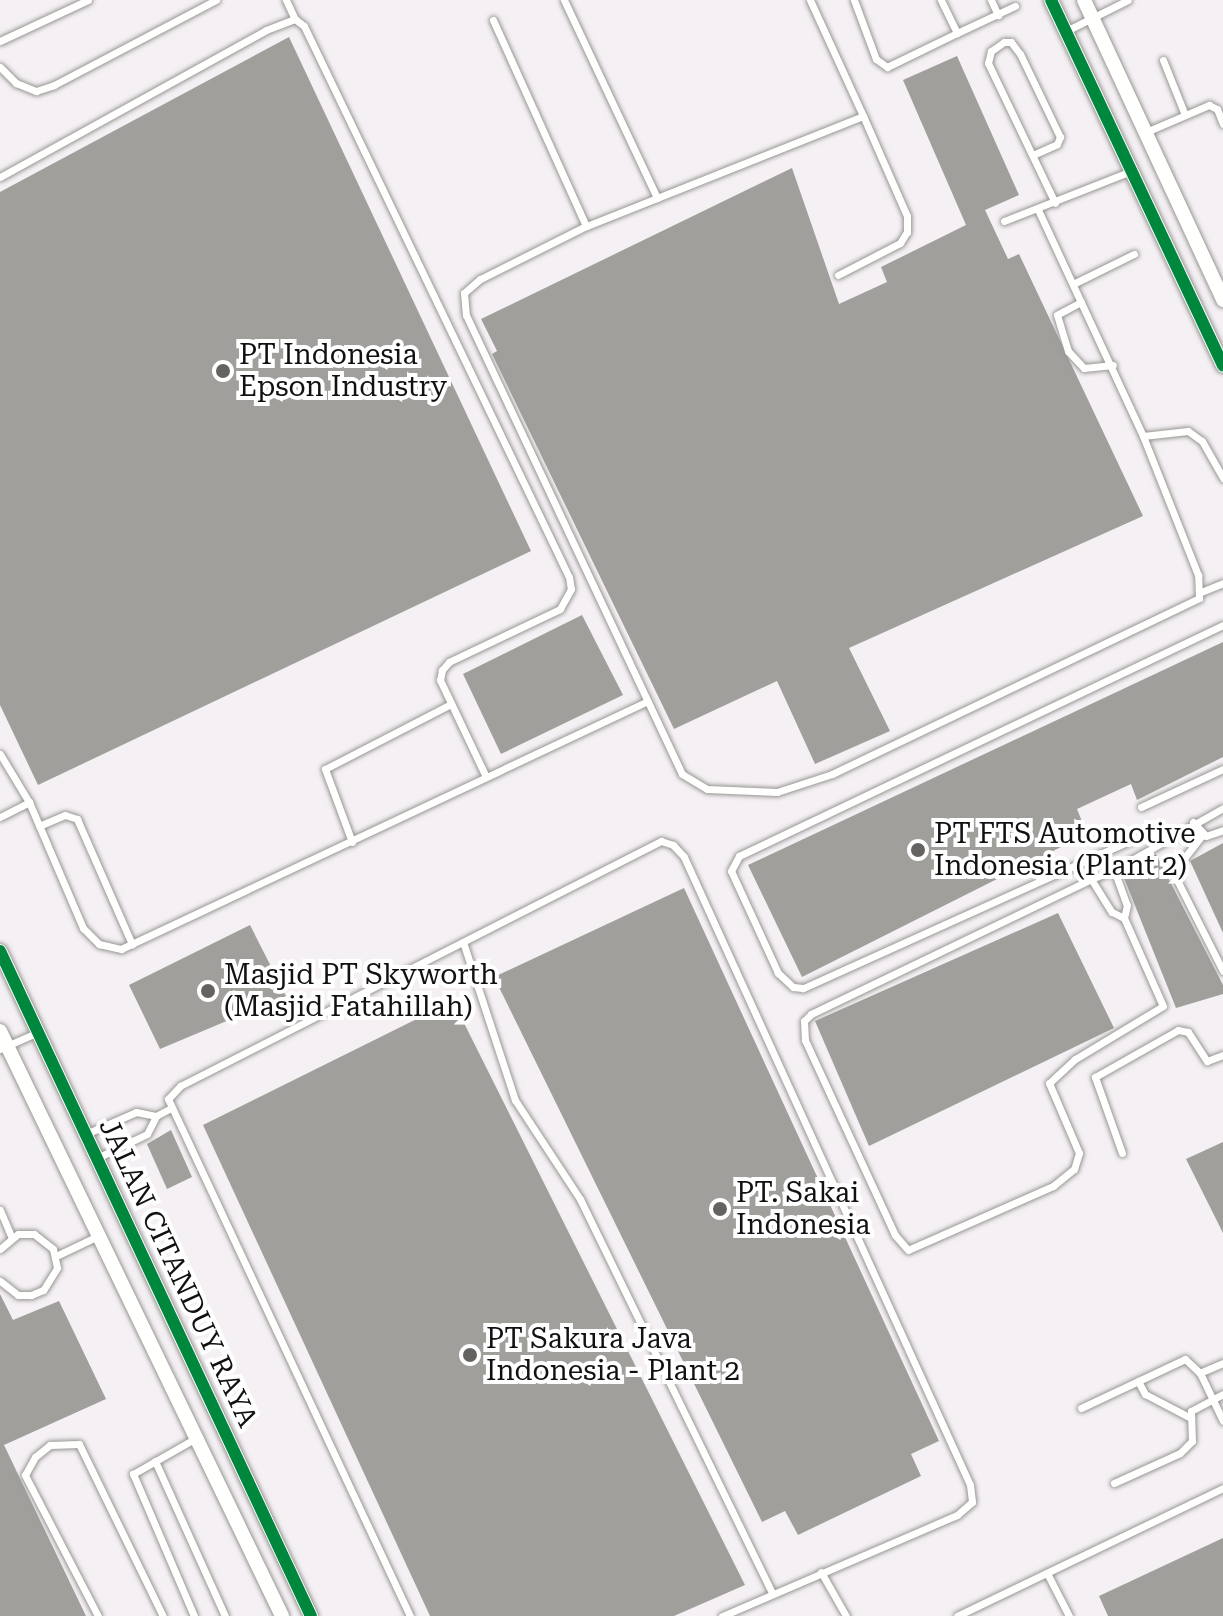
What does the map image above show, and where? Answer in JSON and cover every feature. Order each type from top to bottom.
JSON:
[{"type":"street","points":[[1051,0],[1223,366]]},
{"type":"street","points":[[1084,0],[1223,300]]},
{"type":"street","name":"JALAN CITANDUY RAYA","points":[[0,951],[36,1033],[88,1133],[311,1616]]},
{"type":"street","name":"JALAN CITANDUY RAYA","points":[[0,1031],[3,1048],[100,1235],[257,1558],[282,1616]]},
{"type":"street","points":[[257,1558],[278,1550]]},
{"type":"lane","points":[[0,41],[88,0]]},
{"type":"lane","points":[[0,67],[16,83],[36,91],[54,85],[216,0]]},
{"type":"lane","points":[[286,0],[295,19],[312,40],[569,577],[571,589],[560,609],[449,662],[440,680],[486,777]]},
{"type":"lane","points":[[564,0],[657,198]]},
{"type":"lane","points":[[810,0],[907,216],[907,232],[900,243],[838,275]]},
{"type":"lane","points":[[854,0],[883,66],[1015,6]]},
{"type":"lane","points":[[941,0],[957,33]]},
{"type":"lane","points":[[991,0],[998,15]]},
{"type":"lane","points":[[1066,31],[1128,0]]},
{"type":"lane","points":[[0,177],[243,42],[295,19]]},
{"type":"lane","points":[[493,20],[586,226]]},
{"type":"lane","points":[[1035,154],[1057,144],[1060,137],[1020,54],[1011,42],[1004,42],[989,54],[988,63],[1035,154],[1055,203]]},
{"type":"lane","points":[[1163,60],[1185,115]]},
{"type":"lane","points":[[1146,132],[1213,105],[1223,124]]},
{"type":"lane","points":[[863,116],[586,226],[480,279],[464,293],[464,304],[682,774],[694,785],[707,789],[790,790],[878,756],[1191,604],[1201,592],[1223,583]]},
{"type":"lane","points":[[1004,221],[1131,171]]},
{"type":"lane","points":[[1037,208],[1113,365],[1201,592]]},
{"type":"lane","points":[[1073,284],[1134,254]]},
{"type":"lane","points":[[1081,302],[1057,315],[1068,351],[1084,368],[1113,365]]},
{"type":"lane","points":[[1143,436],[1188,431],[1202,441],[1223,478]]},
{"type":"lane","points":[[1165,840],[1149,832],[803,988],[793,987],[778,973],[731,871],[739,856],[1223,625]]},
{"type":"lane","points":[[0,754],[29,802],[89,938],[109,949],[132,944],[648,701]]},
{"type":"lane","points":[[352,842],[325,769],[451,704]]},
{"type":"lane","points":[[1141,807],[1223,769]]},
{"type":"lane","points":[[0,817],[29,802]]},
{"type":"lane","points":[[1091,879],[1112,912],[1124,918],[1165,1002],[1140,1023],[1067,1065],[1049,1083],[1079,1153],[1074,1169],[1053,1186],[908,1250],[895,1235],[805,1040],[804,1021],[1091,879],[1114,870],[1193,822],[1223,808]]},
{"type":"lane","points":[[39,826],[65,815],[77,819],[132,944]]},
{"type":"lane","points":[[1193,822],[1203,834]]},
{"type":"lane","points":[[1223,830],[1203,834],[1179,865],[1177,880],[1223,971]]},
{"type":"lane","points":[[410,1616],[168,1099],[180,1086],[464,945],[661,841],[673,845],[684,857],[970,1485],[972,1502],[957,1515],[722,1616]]},
{"type":"lane","points":[[1114,870],[1127,905],[1124,918]]},
{"type":"lane","points":[[464,945],[515,1100],[580,1199],[772,1592]]},
{"type":"lane","points":[[1122,1153],[1095,1077],[1178,1030],[1188,1032],[1207,1061],[1223,1055]]},
{"type":"lane","points":[[3,1048],[36,1033]]},
{"type":"lane","points":[[99,1157],[147,1134],[156,1116],[171,1108]]},
{"type":"lane","points":[[88,1133],[136,1112],[156,1116]]},
{"type":"lane","points":[[0,1210],[12,1238]]},
{"type":"lane","points":[[0,1249],[12,1238],[34,1234],[48,1242],[56,1256],[57,1268],[43,1290],[18,1295],[0,1281]]},
{"type":"lane","points":[[56,1256],[100,1235]]},
{"type":"lane","points":[[1081,1408],[1185,1359],[1200,1373],[1223,1421]]},
{"type":"lane","points":[[1200,1373],[1223,1363]]},
{"type":"lane","points":[[1138,1381],[1145,1394],[1191,1418]]},
{"type":"lane","points":[[1114,1483],[1188,1447],[1191,1418],[1196,1406],[1223,1394]]},
{"type":"lane","points":[[194,1616],[134,1480],[135,1469],[198,1437]]},
{"type":"lane","points":[[98,1616],[25,1475],[35,1457],[50,1445],[79,1444],[163,1616]]},
{"type":"lane","points":[[155,1461],[225,1616]]},
{"type":"lane","points":[[957,1616],[1223,1488]]},
{"type":"lane","points":[[821,1572],[846,1616]]},
{"type":"lane","points":[[1047,1573],[1069,1616]]},
{"type":"shaded area","points":[[0,0],[1223,0],[1223,1616],[0,1616]]},
{"type":"building","name":"PT Indonesia Epson Industry","points":[[289,37],[531,551],[38,785],[0,705],[0,192]]},
{"type":"building","points":[[957,56],[1019,195],[985,210],[1008,259],[1019,254],[1143,516],[849,648],[890,731],[815,764],[777,681],[674,729],[492,354],[497,351],[481,319],[792,168],[839,304],[887,282],[881,267],[966,225],[903,80]]},
{"type":"building","points":[[582,615],[623,695],[501,754],[463,674]]},
{"type":"building","name":"PT FTS Automotive Indonesia (Plant 2)","points":[[1223,642],[1223,757],[1137,800],[1131,784],[1077,809],[1087,834],[802,977],[748,865]]},
{"type":"building","points":[[1223,843],[1223,933],[1190,861]]},
{"type":"building","points":[[1156,854],[1223,985],[1223,994],[1176,1008],[1122,873]]},
{"type":"building","name":"PT. Sakai Indonesia","points":[[684,888],[939,1441],[911,1454],[921,1476],[798,1535],[785,1511],[762,1522],[494,977]]},
{"type":"building","points":[[1058,913],[1114,1028],[869,1146],[815,1021]]},
{"type":"building","name":"Masjid PT Skyworth (Masjid Fatahillah)","points":[[250,925],[286,996],[160,1049],[129,985]]},
{"type":"building","name":"PT Sakura Java Indonesia - Plant 2","points":[[453,1001],[745,1585],[674,1616],[430,1616],[203,1125]]},
{"type":"building","points":[[171,1130],[192,1177],[167,1189],[147,1144]]},
{"type":"building","points":[[1223,1142],[1223,1233],[1186,1159]]},
{"type":"building","points":[[0,1294],[13,1320],[59,1301],[106,1399],[4,1445],[86,1616],[0,1616]]},
{"type":"building","points":[[1223,1538],[1223,1616],[1108,1616],[1099,1596]]},
{"type":"cycle path","points":[[1051,0],[1223,366]]},
{"type":"cycle path","points":[[0,951],[311,1616]]},
{"type":"place","name":"PT Indonesia Epson Industry","points":[[223,371]]},
{"type":"place","name":"PT FTS Automotive Indonesia (Plant 2)","points":[[918,850]]},
{"type":"place","name":"Masjid PT Skyworth (Masjid Fatahillah)","points":[[208,991]]},
{"type":"place","name":"PT. Sakai Indonesia","points":[[720,1209]]},
{"type":"place","name":"PT Sakura Java Indonesia - Plant 2","points":[[470,1355]]}]
